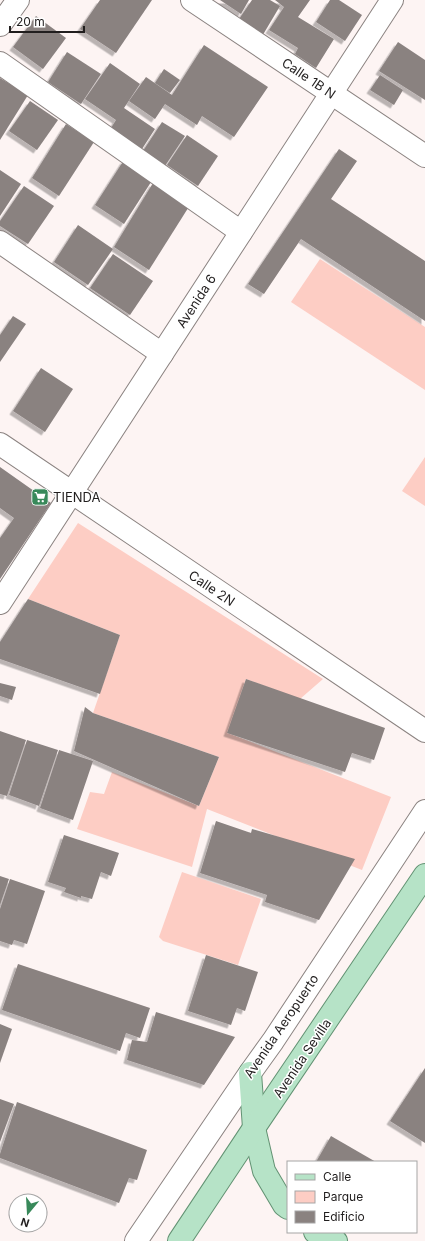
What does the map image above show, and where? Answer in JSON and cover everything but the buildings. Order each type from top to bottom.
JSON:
[{"type":"main road","name":"Avenida Sevilla","points":[[180,1241],[254,1128],[425,876]]},
{"type":"main road","points":[[250,1072],[254,1128],[264,1171],[284,1205],[287,1207]]},
{"type":"main road","points":[[317,1233],[336,1241]]},
{"type":"street","points":[[0,25],[18,0]]},
{"type":"street","name":"Calle 1B N","points":[[192,0],[425,156]]},
{"type":"street","name":"Avenida 6","points":[[0,603],[392,0]]},
{"type":"street","points":[[0,63],[241,232]]},
{"type":"street","points":[[0,242],[162,354]]},
{"type":"street","name":"Calle 2N","points":[[0,444],[425,731]]},
{"type":"street","name":"Avenida Aeropuerto","points":[[136,1241],[250,1072],[273,1041],[425,811]]},
{"type":"green space","points":[[320,259],[425,327],[425,390],[291,302]]},
{"type":"green space","points":[[425,457],[425,506],[402,491]]},
{"type":"green space","points":[[78,523],[323,679],[300,699],[246,679],[228,733],[391,797],[362,870],[207,809],[192,867],[77,829],[90,792],[104,794],[112,772],[199,806],[219,757],[93,713],[120,635],[28,599]]},
{"type":"green space","points":[[182,872],[261,899],[238,965],[163,941],[159,937]]},
{"type":"place","name":"TIENDA","points":[[40,497]]}]
